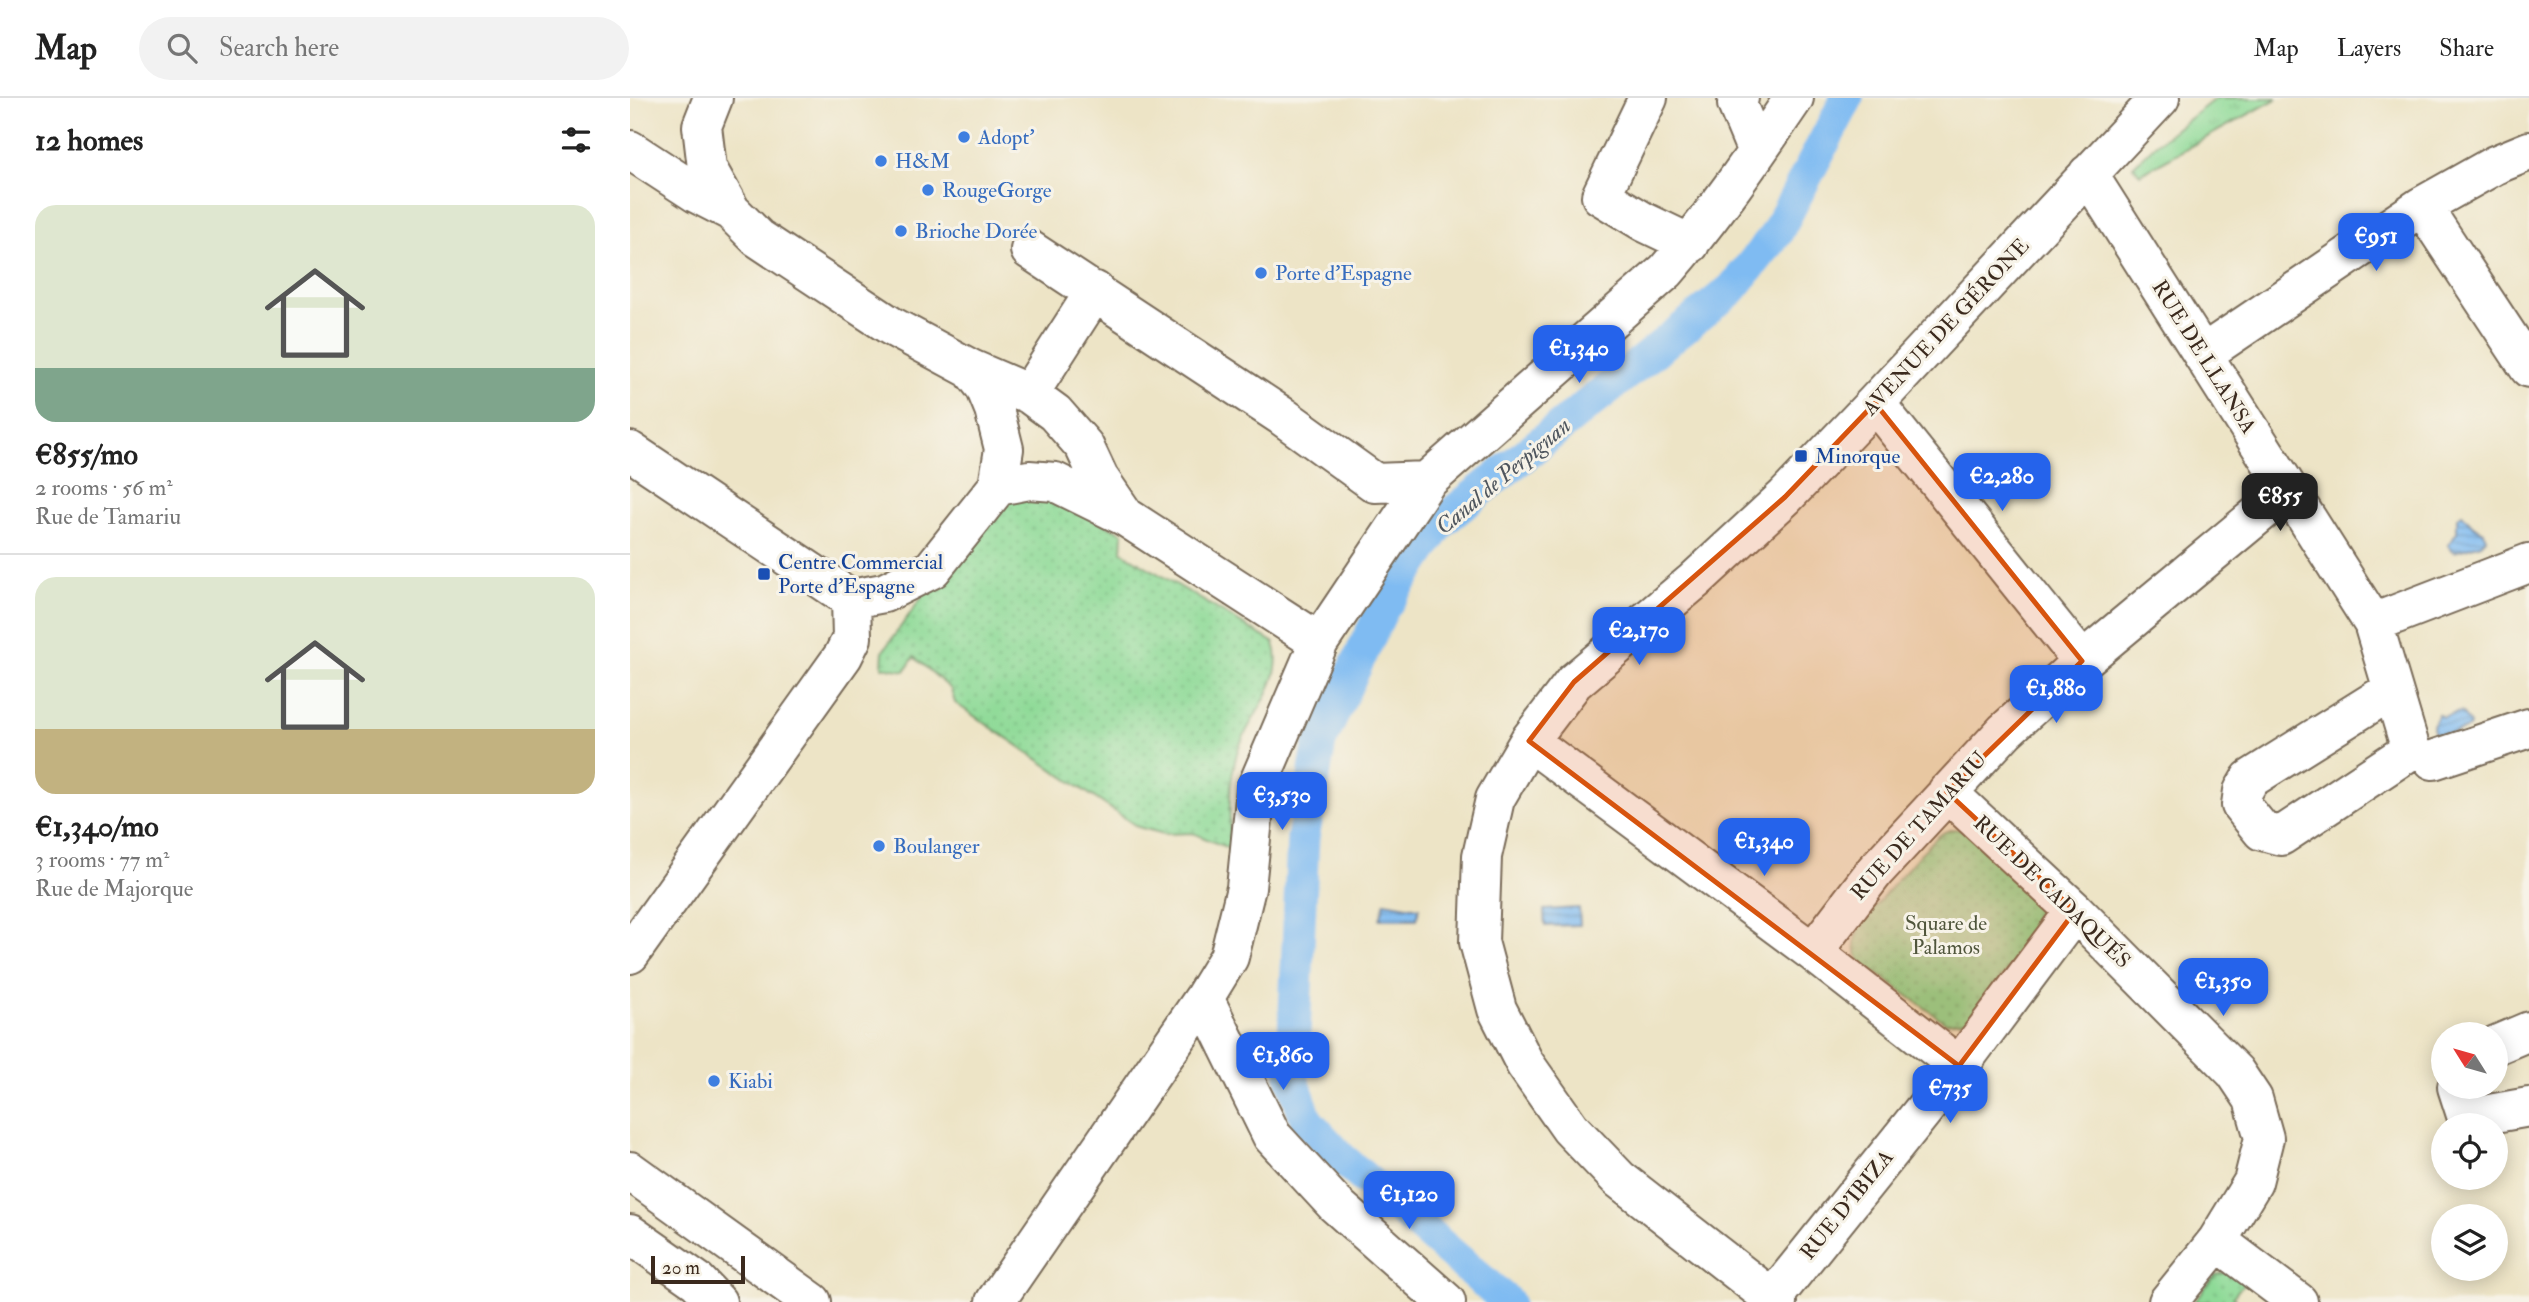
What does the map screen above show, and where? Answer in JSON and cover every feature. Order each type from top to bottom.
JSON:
[{"type":"street","points":[[713,98],[702,126],[707,168],[731,211]]},
{"type":"street","points":[[1648,98],[1601,196],[1644,222],[1690,244]]},
{"type":"street","points":[[1739,98],[1737,103],[1757,152]]},
{"type":"street","points":[[995,1302],[1204,998],[1229,957],[1246,888],[1256,789],[1319,642],[1427,481],[1666,271],[1690,244],[1794,98]]},
{"type":"street","name":"AVENUE DE GÉRONE","points":[[1775,1300],[1619,1179],[1580,1138],[1525,1064],[1497,1009],[1479,942],[1482,856],[1495,799],[1529,741],[1574,682],[1694,581],[1785,497],[2160,98]]},
{"type":"street","points":[[630,150],[696,193],[731,211],[758,237],[891,326],[971,369],[1030,394],[1055,413],[1084,446],[1099,478],[1126,517]]},
{"type":"street","points":[[2203,354],[2422,206],[2495,165],[2529,151]]},
{"type":"street","name":"RUE DE LLANSA","points":[[2088,174],[2373,623],[2392,690]]},
{"type":"street","points":[[2422,206],[2529,368]]},
{"type":"street","points":[[1030,250],[1282,416],[1375,483],[1427,481]]},
{"type":"street","points":[[1030,394],[1095,291]]},
{"type":"street","points":[[630,451],[851,599],[884,593],[932,569],[998,486],[1003,449],[995,409],[985,387],[971,369]]},
{"type":"street","points":[[1875,403],[2082,661]]},
{"type":"street","points":[[998,486],[1029,480],[1055,482],[1126,517],[1319,642]]},
{"type":"street","name":"RUE DE TAMARIU","points":[[1813,952],[1875,871],[2005,731],[2082,661],[2288,490]]},
{"type":"street","points":[[2373,623],[2529,563]]},
{"type":"street","points":[[630,954],[843,656],[852,638],[851,599]]},
{"type":"street","points":[[2432,760],[2529,728]]},
{"type":"street","points":[[1529,741],[1813,952],[1959,1066]]},
{"type":"street","name":"RUE DE CADAQUÉS","points":[[1947,792],[2075,911],[2235,1072],[2253,1100],[2264,1138],[2253,1182],[2217,1241],[2168,1302]]},
{"type":"street","name":"RUE D'IBIZA","points":[[1775,1300],[1959,1066],[2075,911]]},
{"type":"street","points":[[1204,998],[1272,1136],[1335,1204],[1446,1302]]},
{"type":"street","points":[[2508,1040],[2529,1031]]},
{"type":"street","points":[[2461,1099],[2467,1118],[2529,1107]]},
{"type":"street","points":[[630,1171],[812,1302]]},
{"type":"street","points":[[630,1234],[697,1281],[717,1302]]},
{"type":"street","points":[[2217,1241],[2298,1302]]},
{"type":"highlighted area","points":[[1875,403],[2082,661],[1947,792],[2075,911],[1959,1066],[1529,741],[1574,682],[1785,497]]},
{"type":"green space","points":[[2216,98],[2278,98],[2140,174],[2133,166],[2155,145]]},
{"type":"green space","points":[[1037,490],[1123,533],[1122,552],[1274,643],[1277,658],[1271,687],[1241,743],[1233,768],[1230,849],[1193,833],[1164,834],[1138,827],[955,703],[951,689],[914,657],[905,671],[882,667],[883,651],[985,510]]},
{"type":"green space","name":"Square de Palamos","points":[[1962,829],[2038,897],[2041,917],[2035,936],[1967,1021],[1946,1023],[1861,962],[1855,943],[1863,923],[1910,866],[1940,835]]},
{"type":"green space","points":[[2233,1271],[2247,1279],[2233,1297],[2238,1302],[2194,1302],[2215,1275]]},
{"type":"water","points":[[2462,514],[2473,526],[2484,532],[2486,539],[2481,544],[2454,552],[2448,545],[2457,532],[2457,518]]},
{"type":"water","points":[[2461,712],[2470,724],[2469,728],[2441,737],[2434,733],[2433,725],[2438,714],[2442,717]]},
{"type":"water","points":[[1385,902],[1419,908],[1417,919],[1380,919]]},
{"type":"water","points":[[1579,908],[1580,925],[1545,926],[1544,910]]},
{"type":"waterway","name":"Canal de Perpignan","points":[[1507,1302],[1340,1157],[1307,1121],[1292,1078],[1303,838],[1320,742],[1382,610],[1441,522],[1732,289],[1776,234],[1847,98]]},
{"type":"place","name":"Adopt'","points":[[964,137]]},
{"type":"place","name":"H&M","points":[[881,161]]},
{"type":"place","name":"RougeGorge","points":[[928,190]]},
{"type":"place","name":"Brioche Dorée","points":[[901,231]]},
{"type":"place","name":"Porte d'Espagne","points":[[1261,273]]},
{"type":"place","name":"Minorque","points":[[1801,456]]},
{"type":"place","name":"Centre Commercial Porte d'Espagne","points":[[764,574]]},
{"type":"place","name":"Boulanger","points":[[879,846]]},
{"type":"place","name":"Kiabi","points":[[714,1081]]}]
